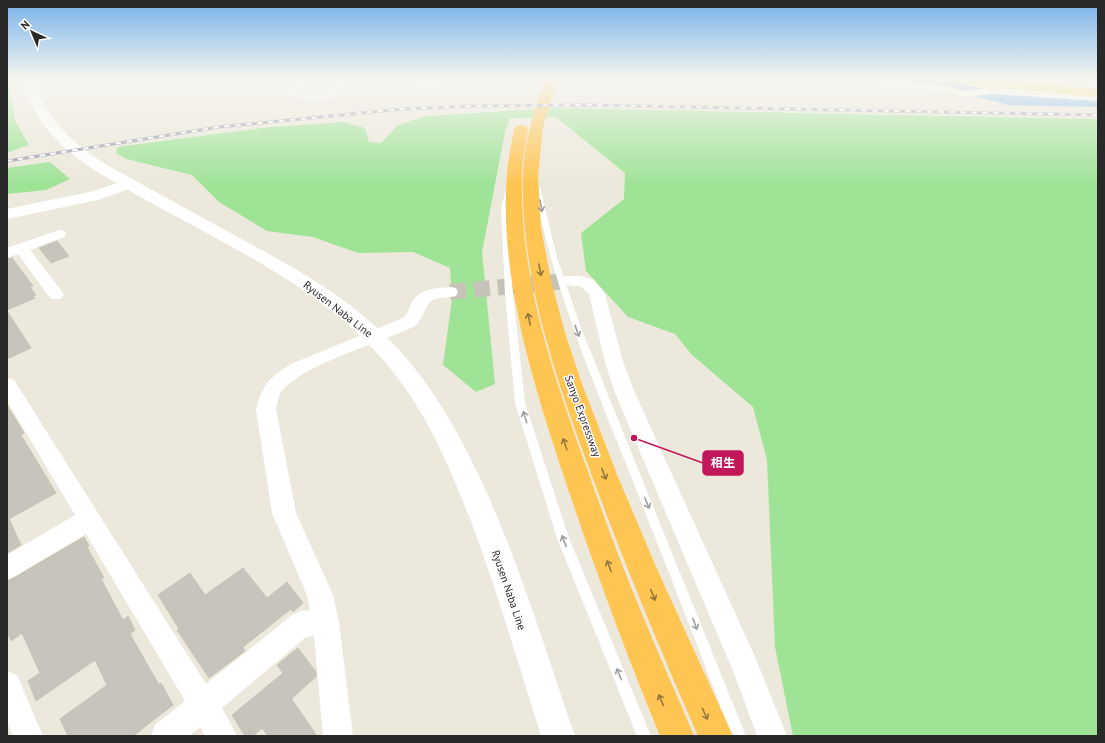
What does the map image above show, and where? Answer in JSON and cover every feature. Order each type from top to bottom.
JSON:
[{"type":"highway","name":"Sanyo Expressway","points":[[530,115],[528,118],[524,154],[514,194],[514,223],[524,297],[533,338],[562,434],[597,536],[676,736]]},
{"type":"highway","name":"Sanyo Expressway","points":[[524,154],[530,192],[534,238],[545,295],[566,371],[625,529],[716,736]]},
{"type":"main road","name":"Ryusen Naba Line","points":[[42,115],[73,149],[129,184],[313,287],[375,338],[402,369],[427,404],[447,436],[464,471],[492,543],[558,736]]},
{"type":"main road","points":[[7,214],[98,195],[129,184]]},
{"type":"street","points":[[56,294],[14,251],[59,234]]},
{"type":"street","points":[[568,281],[592,285],[597,294],[614,362],[625,393],[746,669],[772,736]]},
{"type":"street","points":[[338,736],[326,622],[320,595],[284,513],[266,409],[268,396],[273,388],[297,369],[375,338],[409,322],[417,315],[420,301],[425,296],[450,292]]},
{"type":"street","points":[[7,385],[222,736]]},
{"type":"street","points":[[7,568],[90,519]]},
{"type":"street","points":[[166,736],[302,624],[326,622]]},
{"type":"street","points":[[7,685],[28,736]]},
{"type":"lane","points":[[524,154],[504,208],[509,294],[520,403],[563,538],[644,736]]},
{"type":"lane","points":[[524,154],[579,336],[663,540],[739,736]]},
{"type":"green space","points":[[7,115],[14,115],[15,121],[29,145],[7,153]]},
{"type":"green space","points":[[448,115],[885,115],[1098,119],[1098,736],[793,736],[775,647],[767,460],[753,407],[692,355],[675,334],[628,317],[586,271],[581,233],[624,199],[625,173],[556,117],[510,118],[505,132],[482,252],[495,384],[476,392],[443,365],[452,299],[450,268],[413,252],[358,253],[313,237],[267,231],[219,202],[192,175],[126,159],[116,153],[117,147],[270,127],[343,122],[365,128],[369,142],[381,143],[398,125],[426,116]]},
{"type":"green space","points":[[50,162],[70,179],[46,190],[7,194],[7,168]]},
{"type":"building","points":[[57,241],[69,256],[51,263],[39,248]]},
{"type":"building","points":[[12,258],[33,286],[30,287],[36,295],[33,296],[35,298],[7,310],[7,259]]},
{"type":"building","points":[[7,311],[31,348],[7,359]]},
{"type":"building","points":[[7,405],[24,433],[21,435],[56,493],[9,519],[21,545],[7,553]]},
{"type":"building","points":[[84,537],[89,546],[87,547],[104,578],[101,579],[123,620],[128,616],[135,630],[130,634],[159,685],[161,683],[173,705],[133,736],[68,736],[60,719],[107,685],[95,660],[36,701],[28,681],[40,673],[22,633],[11,641],[7,631],[7,581]]},
{"type":"building","points":[[243,568],[267,598],[287,582],[303,603],[293,612],[291,609],[243,647],[245,651],[209,678],[177,630],[179,629],[158,595],[190,573],[205,595]]},
{"type":"building","points":[[298,648],[316,672],[316,677],[292,698],[317,736],[268,736],[262,728],[253,736],[245,736],[232,715],[283,673],[277,665]]},
{"type":"tunnel","points":[[450,292],[568,281]]},
{"type":"railway","points":[[7,161],[219,127],[345,115]]},
{"type":"railway","points":[[1081,115],[1098,115]]},
{"type":"place","name":"相生","points":[[634,438]]}]
